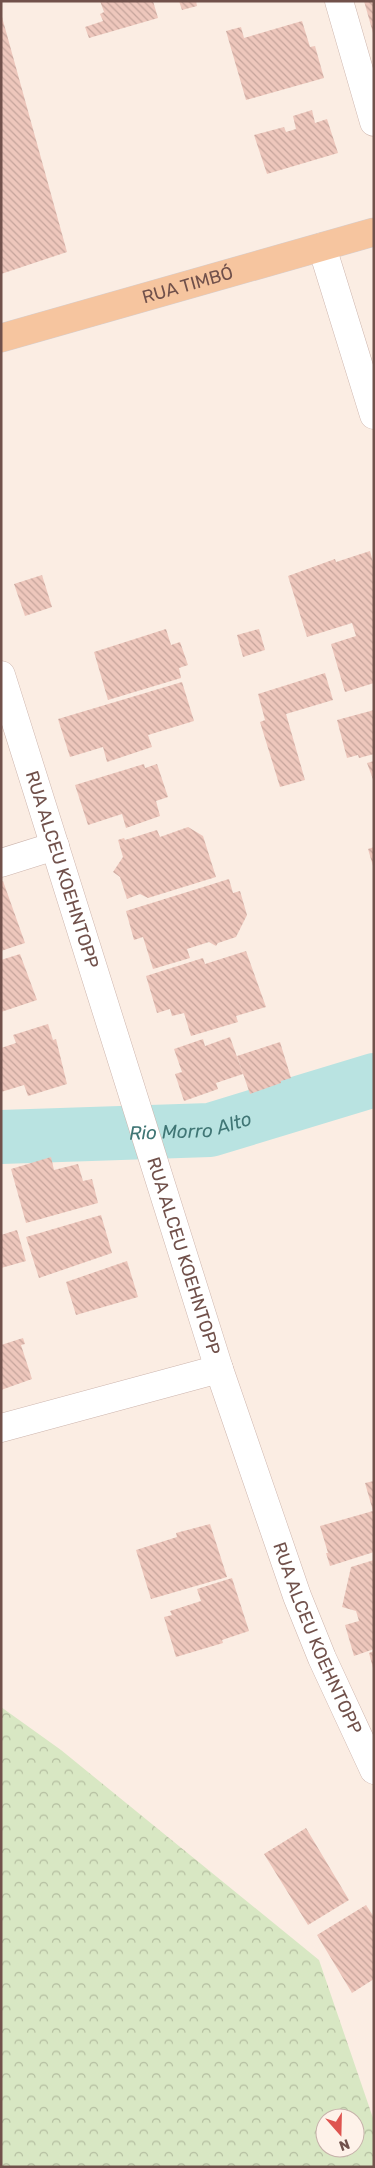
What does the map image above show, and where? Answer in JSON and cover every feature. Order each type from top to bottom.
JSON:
[{"type":"main road","name":"RUA TIMBÓ","points":[[1,338],[374,232]]},
{"type":"street","points":[[339,1],[374,122]]},
{"type":"street","points":[[322,246],[374,415]]},
{"type":"street","name":"RUA ALCEU KOEHNTOPP","points":[[1,675],[219,1369],[301,1605],[322,1658],[372,1762]]},
{"type":"street","points":[[1,863],[55,846]]},
{"type":"street","points":[[1,1428],[219,1369]]},
{"type":"green space","points":[[1,1707],[61,1750],[319,1960],[374,2121],[374,2167],[1,2167]]},
{"type":"building","points":[[100,1],[153,1],[158,18],[89,38],[85,27],[103,21],[100,14],[104,12]]},
{"type":"building","points":[[179,1],[196,1],[197,6],[182,10]]},
{"type":"building","points":[[364,1],[374,1],[374,33],[373,33]]},
{"type":"building","points":[[1,18],[67,252],[1,274]]},
{"type":"building","points":[[302,21],[310,47],[315,46],[324,78],[246,100],[226,31],[241,27],[244,38]]},
{"type":"building","points":[[312,110],[315,123],[327,119],[338,153],[267,174],[254,135],[284,127],[286,132],[296,129],[293,116]]},
{"type":"building","points":[[370,551],[374,566],[374,683],[345,692],[331,644],[356,636],[352,623],[307,637],[288,576],[335,559],[336,562]]},
{"type":"building","points":[[42,575],[52,607],[25,616],[14,584]]},
{"type":"building","points":[[166,629],[171,645],[180,642],[188,665],[179,668],[181,678],[108,700],[94,652]]},
{"type":"building","points":[[259,629],[265,650],[243,657],[237,635]]},
{"type":"building","points":[[325,673],[333,700],[286,714],[305,780],[280,787],[260,722],[265,720],[258,694]]},
{"type":"building","points":[[182,682],[194,721],[148,735],[152,747],[107,762],[103,747],[70,757],[58,719]]},
{"type":"building","points":[[374,710],[374,754],[359,758],[358,755],[347,758],[337,720]]},
{"type":"building","points":[[374,761],[374,782],[367,763]]},
{"type":"building","points":[[144,764],[145,768],[157,764],[168,797],[156,801],[160,816],[126,828],[122,814],[88,825],[75,785]]},
{"type":"building","points":[[188,827],[203,836],[216,877],[148,898],[140,894],[127,899],[120,877],[113,872],[123,857],[118,840],[124,838],[125,840],[157,830],[160,837]]},
{"type":"building","points":[[374,847],[374,866],[373,866],[368,849]]},
{"type":"building","points":[[229,879],[233,893],[240,891],[247,915],[236,937],[218,943],[216,946],[209,942],[187,949],[190,958],[153,969],[143,937],[134,940],[126,911]]},
{"type":"building","points":[[3,881],[25,943],[1,951],[1,882]]},
{"type":"building","points":[[246,951],[266,1007],[236,1016],[238,1022],[191,1036],[184,1013],[172,1016],[170,1009],[157,1013],[146,976],[203,958],[205,964]]},
{"type":"building","points":[[20,954],[37,1000],[1,1012],[1,960]]},
{"type":"building","points":[[48,1024],[53,1040],[56,1039],[67,1084],[28,1096],[24,1085],[1,1092],[1,1048],[16,1043],[13,1035]]},
{"type":"building","points":[[230,1037],[243,1074],[216,1083],[218,1089],[184,1101],[175,1074],[182,1072],[174,1049],[203,1039],[205,1046]]},
{"type":"building","points":[[280,1042],[291,1078],[250,1094],[237,1056]]},
{"type":"building","points":[[51,1157],[54,1170],[78,1164],[83,1181],[92,1179],[98,1203],[26,1223],[11,1169]]},
{"type":"building","points":[[101,1215],[112,1253],[39,1278],[26,1237]]},
{"type":"building","points":[[17,1230],[26,1261],[1,1268],[1,1235]]},
{"type":"building","points":[[127,1261],[138,1297],[76,1315],[66,1282]]},
{"type":"building","points":[[23,1338],[25,1344],[21,1345],[32,1379],[1,1390],[1,1345]]},
{"type":"building","points":[[374,1481],[374,1552],[330,1566],[320,1526],[373,1511],[365,1483]]},
{"type":"building","points":[[210,1524],[227,1577],[151,1599],[136,1550],[177,1537],[176,1533]]},
{"type":"building","points":[[374,1560],[374,1649],[354,1656],[345,1625],[359,1621],[356,1611],[342,1607],[351,1567]]},
{"type":"building","points":[[232,1578],[249,1631],[222,1640],[223,1643],[176,1657],[164,1617],[172,1615],[170,1611],[201,1601],[197,1589]]},
{"type":"building","points":[[374,1651],[374,1668],[373,1668],[369,1653]]},
{"type":"building","points":[[306,1828],[349,1900],[308,1925],[264,1854]]},
{"type":"building","points":[[366,1905],[374,1917],[374,1979],[352,1993],[317,1935]]},
{"type":"waterway","name":"Rio Morro Alto","points":[[1,1137],[210,1130],[374,1080]]}]
